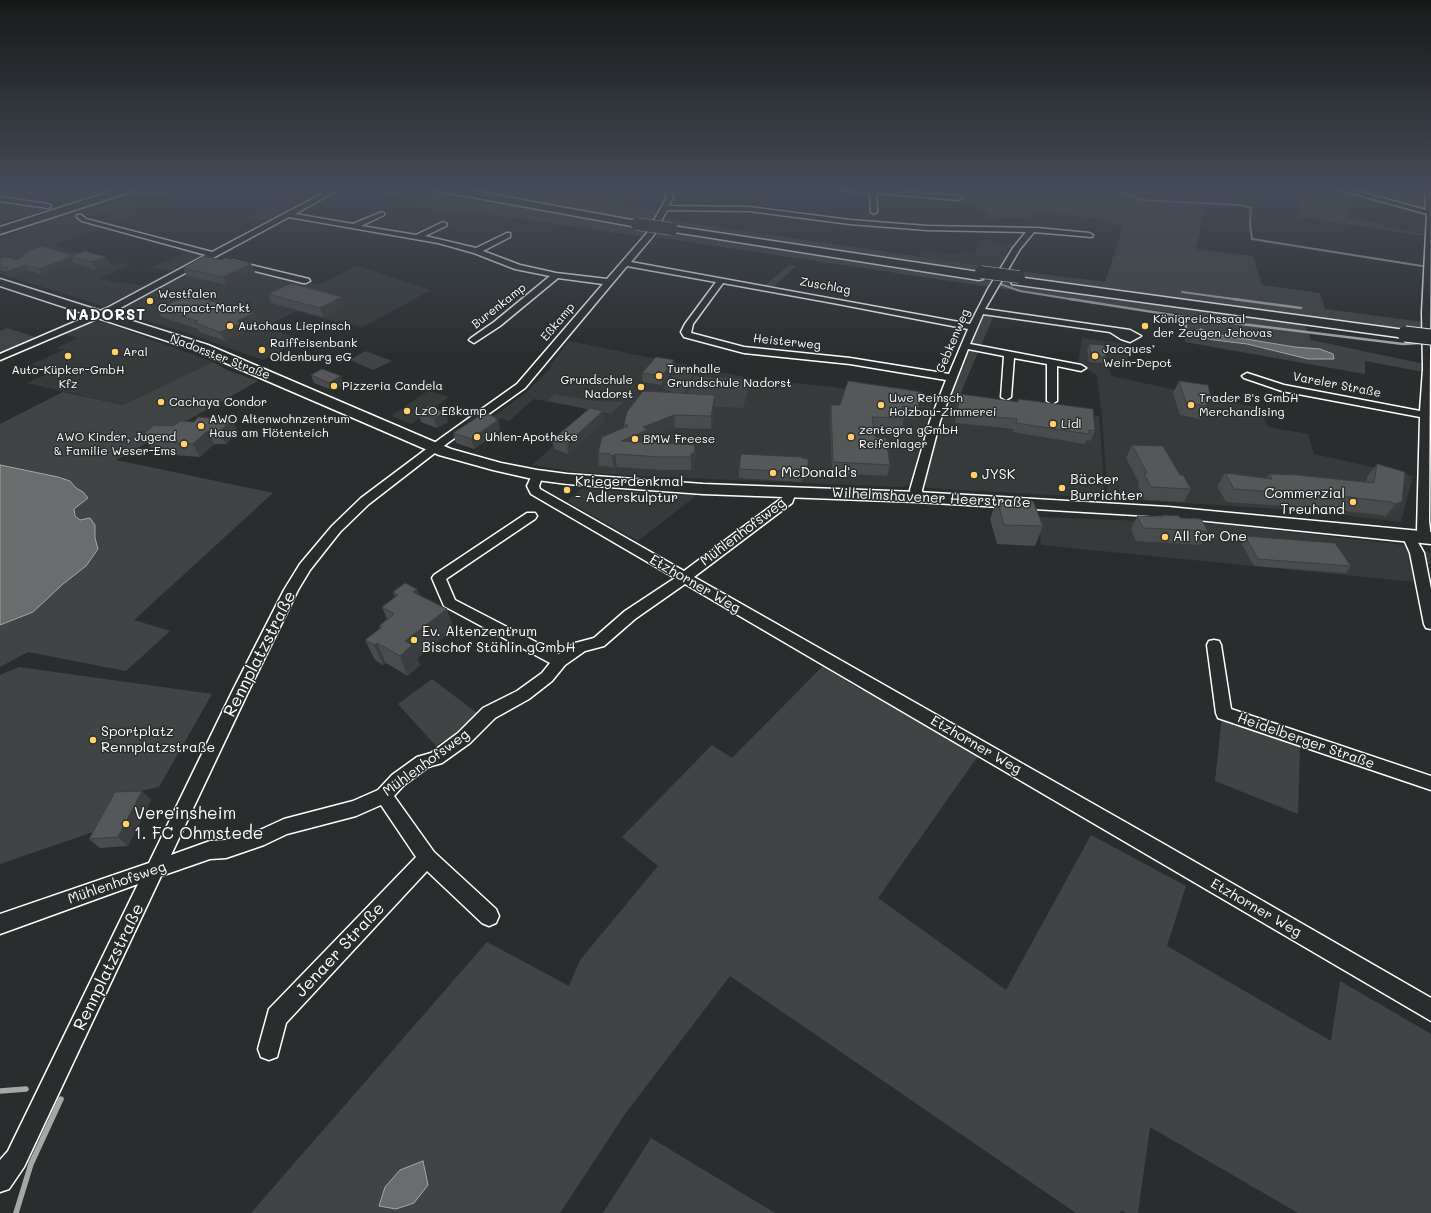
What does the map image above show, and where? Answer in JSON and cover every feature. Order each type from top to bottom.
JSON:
[{"type":"highway","points":[[788,245],[980,274],[1405,332],[1431,337]]},
{"type":"highway","points":[[1405,332],[1430,324]]},
{"type":"street","points":[[171,245],[225,261],[306,281]]},
{"type":"street","points":[[0,357],[101,314],[232,245]]},
{"type":"street","points":[[450,245],[476,251],[518,267],[556,275],[609,282]]},
{"type":"street","points":[[476,251],[488,245]]},
{"type":"street","name":"Eßkamp","points":[[435,447],[521,386],[641,245]]},
{"type":"street","name":"Gebkenweg","points":[[917,497],[916,490],[935,421],[964,346],[980,311],[1020,245]]},
{"type":"street","points":[[1430,245],[1428,398],[1424,414],[1427,472],[1423,530],[1430,538]]},
{"type":"street","name":"Zuschlag","points":[[625,263],[973,327]]},
{"type":"street","name":"Burenkamp","points":[[474,340],[497,324],[556,275]]},
{"type":"street","name":"Heisterweg","points":[[721,280],[689,324],[686,332],[687,335],[744,350],[850,361],[952,378]]},
{"type":"street","name":"Nadorster Straße","points":[[0,282],[101,314],[230,359],[435,447]]},
{"type":"street","points":[[980,311],[1112,330]]},
{"type":"street","points":[[1006,397],[1008,355],[1011,342]]},
{"type":"street","points":[[964,346],[1081,368]]},
{"type":"street","points":[[1052,363],[1052,401]]},
{"type":"street","name":"Vareler Straße","points":[[1247,376],[1282,388],[1424,414]]},
{"type":"street","name":"Wilhelmshavener Heerstraße","points":[[435,447],[499,467],[535,482],[567,479],[703,489],[917,497],[1168,512],[1430,538]]},
{"type":"street","name":"Rennplatzstraße","points":[[0,1180],[16,1159],[241,690],[291,590],[305,567],[324,543],[358,506],[435,447]]},
{"type":"street","name":"Etzhorner Weg","points":[[535,482],[535,491],[1431,1010]]},
{"type":"street","name":"Mühlenhofsweg","points":[[0,924],[210,850],[226,849],[264,837],[284,827],[356,808],[384,795],[398,780],[423,762],[436,758],[464,738],[490,713],[523,696],[548,677],[560,662],[580,647],[598,642],[630,615],[663,593],[788,500],[790,492]]},
{"type":"street","points":[[531,516],[439,578],[449,603],[560,662]]},
{"type":"street","points":[[1408,536],[1417,553],[1431,624]]},
{"type":"street","name":"Heidelberger Straße","points":[[1214,645],[1224,713],[1431,783]]},
{"type":"street","points":[[384,795],[426,858],[489,916]]},
{"type":"street","name":"Jenaer Straße","points":[[269,1049],[276,1017],[426,858]]},
{"type":"shaded area","points":[[0,245],[54,245],[53,245],[113,264],[119,262],[130,265],[99,278],[113,282],[148,286],[104,306],[0,274]]},
{"type":"shaded area","points":[[707,245],[837,245],[1002,269],[990,287]]},
{"type":"shaded area","points":[[979,245],[1020,246],[1002,269],[918,256],[922,250],[949,254],[950,252],[961,254],[962,251],[974,253]]},
{"type":"shaded area","points":[[1117,245],[1197,245],[1196,249],[1253,256],[1262,285],[1320,293],[1325,309],[1423,322],[1423,341],[1305,325],[1311,340],[1424,364],[1424,372],[1365,361],[1365,374],[1185,342],[1182,314],[998,288],[1009,270],[1105,282]]},
{"type":"shaded area","points":[[195,250],[213,255],[209,257],[319,285],[357,266],[431,290],[363,327],[338,321],[336,322],[296,311],[264,328],[302,339],[263,360],[187,333],[120,312],[126,305],[186,272],[149,268]]},
{"type":"shaded area","points":[[789,265],[796,266],[771,289],[763,287]]},
{"type":"shaded area","points":[[983,313],[994,315],[959,397],[949,396],[967,346]]},
{"type":"shaded area","points":[[103,322],[213,362],[123,405],[27,383],[54,371],[32,364],[64,350],[57,348],[78,338],[65,334],[89,323]]},
{"type":"shaded area","points":[[7,328],[38,338],[0,354],[0,331]]},
{"type":"shaded area","points":[[1201,329],[1221,335],[1295,347],[1320,349],[1333,354],[1334,359],[1308,359],[1247,344],[1200,337],[1194,331]]},
{"type":"shaded area","points":[[1082,338],[1126,344],[1129,362],[1107,359],[1111,376],[1259,408],[1268,427],[1308,434],[1314,454],[1413,476],[1401,522],[1309,511],[1108,498],[1102,417],[1097,375],[1078,364]]},
{"type":"shaded area","points":[[569,341],[754,379],[833,387],[932,403],[910,485],[900,487],[639,476],[575,472],[532,465],[589,414],[609,413],[534,399],[509,421],[492,417],[523,395],[550,369],[551,364]]},
{"type":"shaded area","points":[[365,351],[392,361],[373,370],[350,360]]},
{"type":"shaded area","points":[[213,362],[227,370],[258,381],[116,460],[273,493],[134,620],[170,631],[126,671],[28,652],[0,667],[0,424],[63,392],[123,405]]},
{"type":"shaded area","points":[[680,366],[693,373],[684,397],[666,400],[672,391],[663,389]]},
{"type":"shaded area","points":[[694,376],[751,380],[743,408],[683,405]]},
{"type":"shaded area","points":[[428,391],[449,397],[411,424],[391,416]]},
{"type":"shaded area","points":[[555,394],[594,401],[623,402],[611,414],[548,401]]},
{"type":"shaded area","points":[[949,396],[1099,416],[1105,498],[927,488],[924,483]]},
{"type":"shaded area","points":[[0,465],[58,477],[70,481],[76,488],[83,492],[88,498],[74,509],[75,516],[80,520],[90,518],[95,525],[95,538],[98,549],[86,566],[63,584],[33,612],[0,625]]},
{"type":"shaded area","points":[[581,489],[697,495],[638,541],[567,501]]},
{"type":"shaded area","points":[[1039,517],[1220,524],[1396,544],[1431,553],[1431,564],[1415,561],[1415,582],[1041,545]]},
{"type":"shaded area","points":[[823,666],[862,691],[863,685],[978,756],[878,898],[1006,990],[1091,835],[1186,886],[1167,946],[1331,1041],[1340,981],[1431,1034],[1431,1213],[1298,1213],[1150,1127],[1138,1213],[1126,1213],[1121,1210],[1120,1213],[1076,1213],[730,976],[625,1114],[560,1213],[251,1213],[487,942],[569,986],[580,960],[658,866],[622,837],[712,745],[732,758]]},
{"type":"shaded area","name":"Sportplatz Rennplatzstraße","points":[[19,667],[212,694],[159,787],[115,796],[93,832],[0,864],[0,675]]},
{"type":"shaded area","points":[[432,679],[481,716],[436,746],[398,704]]},
{"type":"shaded area","points":[[1222,716],[1300,744],[1298,814],[1215,781]]},
{"type":"shaded area","points":[[651,1138],[775,1213],[603,1213]]},
{"type":"shaded area","points":[[423,1161],[428,1185],[414,1203],[396,1209],[379,1206],[385,1187],[400,1170]]},
{"type":"building","points":[[42,246],[73,255],[39,269],[25,265],[5,272],[8,268],[0,266],[0,258],[7,257],[18,260],[29,250]]},
{"type":"building","points":[[85,251],[106,257],[92,262],[70,256]]},
{"type":"building","points":[[204,256],[222,260],[225,258],[251,264],[223,277],[183,268]]},
{"type":"building","points":[[291,283],[342,297],[320,308],[268,294]]},
{"type":"building","points":[[189,295],[254,313],[237,321],[241,323],[220,332],[195,323],[198,321],[157,309]]},
{"type":"building","points":[[1089,344],[1104,345],[1106,357],[1091,356]]},
{"type":"building","points":[[656,357],[674,360],[662,376],[642,373]]},
{"type":"building","points":[[322,369],[341,376],[329,383],[311,375]]},
{"type":"building","points":[[848,381],[922,392],[918,408],[902,406],[904,418],[872,417],[875,437],[886,438],[890,465],[833,462],[831,405],[840,405]]},
{"type":"building","points":[[1179,381],[1208,385],[1210,395],[1204,394],[1207,406],[1186,403]]},
{"type":"building","points":[[643,391],[715,395],[711,416],[674,415],[643,427],[647,430],[621,441],[695,445],[694,453],[691,454],[691,457],[660,457],[615,454],[612,456],[610,454],[598,453],[602,437],[628,426],[624,423],[627,412]]},
{"type":"building","points":[[960,394],[1018,402],[1018,399],[1093,409],[1095,431],[1089,430],[1089,434],[1016,423],[1017,419],[957,413]]},
{"type":"building","points":[[428,406],[446,413],[434,418],[418,413]]},
{"type":"building","points":[[590,408],[603,411],[567,444],[552,440]]},
{"type":"building","points":[[484,413],[498,418],[495,419],[498,420],[471,439],[453,433]]},
{"type":"building","points":[[198,417],[232,420],[219,432],[207,431],[193,444],[151,441],[158,435],[143,434],[154,425],[173,426],[180,421],[194,422]]},
{"type":"building","points":[[1132,445],[1163,446],[1180,475],[1183,475],[1191,489],[1151,487],[1144,473],[1147,473]]},
{"type":"building","points":[[741,454],[802,457],[808,459],[808,469],[802,469],[802,472],[739,469]]},
{"type":"building","points":[[1377,464],[1405,472],[1402,502],[1395,504],[1391,502],[1307,492],[1307,494],[1234,489],[1225,473],[1272,479],[1269,474],[1298,475],[1374,483]]},
{"type":"building","points":[[997,499],[1033,501],[1043,526],[1004,525]]},
{"type":"building","points":[[1162,515],[1201,519],[1208,531],[1143,528],[1137,516],[1163,517]]},
{"type":"building","points":[[1245,536],[1335,543],[1351,566],[1258,559]]},
{"type":"building","points":[[405,583],[417,589],[413,592],[447,609],[405,641],[412,645],[400,656],[377,643],[374,645],[365,640],[382,627],[379,626],[394,614],[382,607],[398,595],[393,592]]},
{"type":"building","points":[[142,791],[118,837],[89,839],[115,792]]},
{"type":"waterway","points":[[1287,245],[1422,266]]},
{"type":"waterway","points":[[1000,284],[1020,291],[1076,300]]},
{"type":"waterway","points":[[1182,292],[1241,300]]},
{"type":"waterway","points":[[1070,299],[1185,317]]},
{"type":"waterway","points":[[1233,299],[1301,308]]},
{"type":"waterway","points":[[1185,317],[1403,344],[1420,343]]},
{"type":"waterway","points":[[1185,317],[1186,328]]},
{"type":"waterway","points":[[0,1091],[26,1089]]},
{"type":"waterway","points":[[16,1213],[31,1164],[61,1099]]},
{"type":"place","name":"Westfalen Compact-Markt","points":[[150,301]]},
{"type":"place","name":"Autohaus Liepinsch","points":[[230,326]]},
{"type":"place","name":"Königreichssaal der Zeugen Jehovas","points":[[1145,326]]},
{"type":"place","name":"Raiffeisenbank Oldenburg eG","points":[[262,350]]},
{"type":"place","name":"Aral","points":[[115,352]]},
{"type":"place","name":"Auto-Küpker-GmbH Kfz","points":[[68,356]]},
{"type":"place","name":"Jacques’ Wein-Depot","points":[[1095,356]]},
{"type":"place","name":"Turnhalle Grundschule Nadorst","points":[[659,376]]},
{"type":"place","name":"Pizzeria Candela","points":[[334,386]]},
{"type":"place","name":"Grundschule Nadorst","points":[[641,387]]},
{"type":"place","name":"Cachaya Condor","points":[[161,402]]},
{"type":"place","name":"Uwe Reinsch Holzbau-Zimmerei","points":[[881,405]]},
{"type":"place","name":"Trader B's GmbH Merchandising","points":[[1191,405]]},
{"type":"place","name":"LzO Eßkamp","points":[[407,411]]},
{"type":"place","name":"Lidl","points":[[1053,424]]},
{"type":"place","name":"AWO Altenwohnzentrum Haus am Flötenteich","points":[[201,426]]},
{"type":"place","name":"Uhlen-Apotheke","points":[[477,437]]},
{"type":"place","name":"zentegra gGmbH Reifenlager","points":[[851,437]]},
{"type":"place","name":"BMW Freese","points":[[635,439]]},
{"type":"place","name":"AWO Kinder, Jugend & Familie Weser-Ems","points":[[184,444]]},
{"type":"place","name":"McDonald's","points":[[773,473]]},
{"type":"place","name":"JYSK","points":[[974,475]]},
{"type":"place","name":"Bäcker Burrichter","points":[[1062,488]]},
{"type":"place","name":"Kriegerdenkmal - Adlerskulptur","points":[[567,490]]},
{"type":"place","name":"Commerzial Treuhand","points":[[1353,502]]},
{"type":"place","name":"All for One","points":[[1165,537]]},
{"type":"place","name":"Ev. Altenzentrum Bischof Stählin gGmbH","points":[[414,640]]},
{"type":"place","name":"Sportplatz Rennplatzstraße","points":[[93,740]]},
{"type":"place","name":"Vereinsheim 1. FC Ohmstede","points":[[126,824]]},
{"type":"district","name":"NADORST","points":[[106,315]]}]
